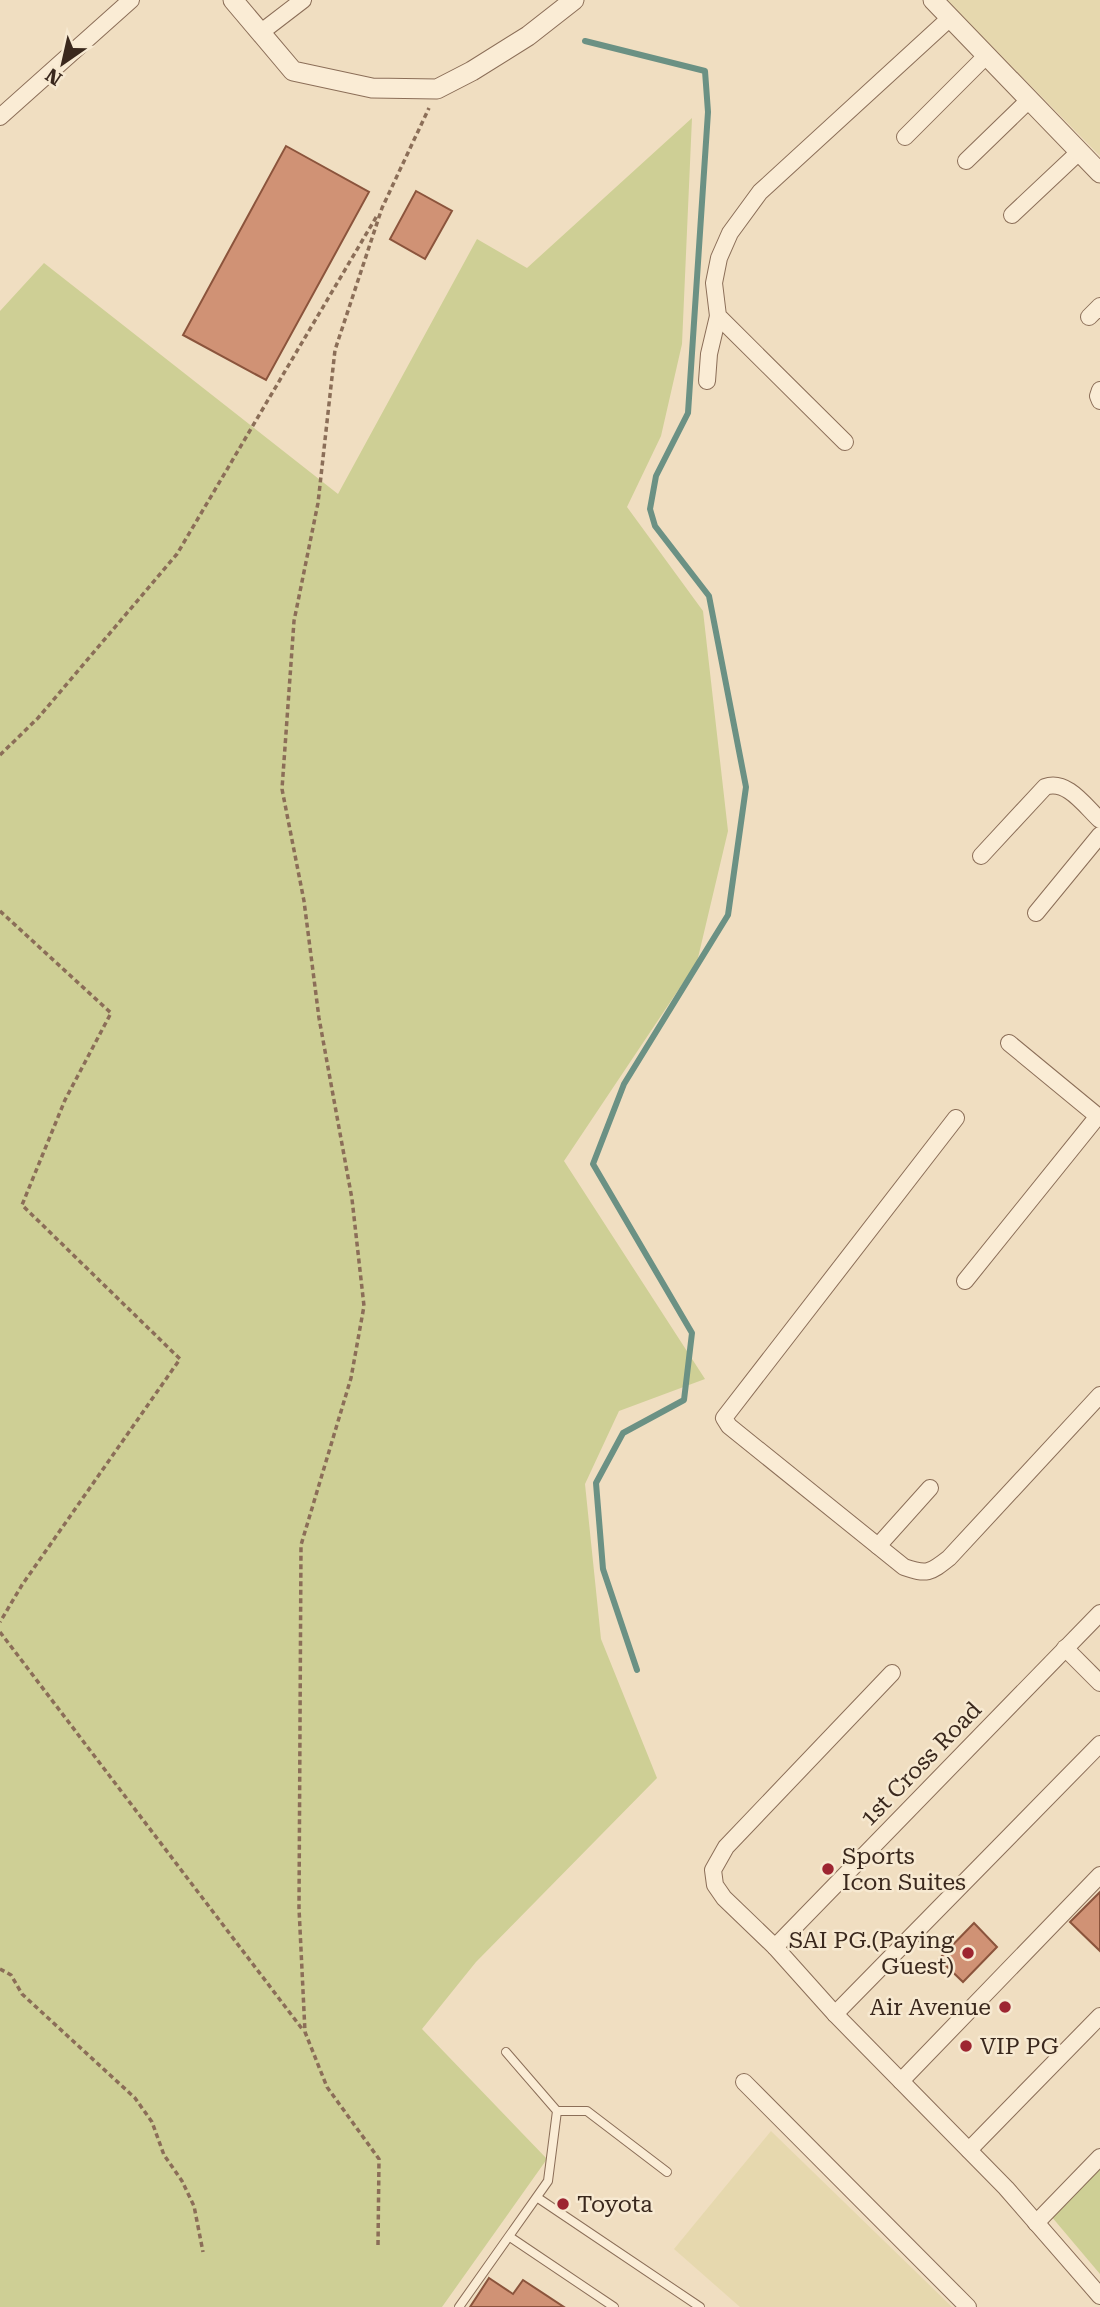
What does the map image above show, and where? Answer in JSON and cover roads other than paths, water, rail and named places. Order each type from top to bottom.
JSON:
[{"type":"street","points":[[0,117],[131,0]]},
{"type":"street","points":[[233,0],[293,71],[372,88],[438,89],[528,36],[574,0]]},
{"type":"street","points":[[260,33],[303,0]]},
{"type":"street","points":[[933,0],[1100,173]]},
{"type":"street","points":[[707,381],[709,354],[718,316],[713,283],[719,258],[730,233],[760,192],[950,18]]},
{"type":"street","points":[[905,137],[986,55]]},
{"type":"street","points":[[966,161],[1029,100]]},
{"type":"street","points":[[1012,215],[1079,152]]},
{"type":"street","points":[[718,316],[845,442]]},
{"type":"street","points":[[1100,390],[1097,396],[1100,401]]},
{"type":"street","points":[[981,856],[1045,787],[1055,784],[1063,786],[1100,820]]},
{"type":"street","points":[[1036,913],[1100,835]]},
{"type":"street","points":[[965,1281],[1099,1117],[1009,1043]]},
{"type":"street","points":[[956,1118],[724,1418],[729,1426],[904,1567],[922,1574],[935,1569],[1100,1395]]},
{"type":"street","points":[[878,1546],[930,1488]]},
{"type":"street","name":"1st Cross Road","points":[[775,1947],[1100,1613]]},
{"type":"street","points":[[1065,1648],[1100,1684]]},
{"type":"street","points":[[892,1673],[718,1856],[713,1870],[720,1892],[969,2150],[1100,2296]]},
{"type":"street","points":[[835,2014],[1100,1744]]},
{"type":"street","points":[[901,2081],[1100,1875]]},
{"type":"street","points":[[969,2150],[1100,2016]]},
{"type":"street","points":[[744,2081],[968,2307]]},
{"type":"street","points":[[1036,2223],[1100,2157]]},
{"type":"lane","points":[[459,2307],[548,2181],[557,2111],[506,2052]]},
{"type":"lane","points":[[557,2111],[587,2111],[667,2172]]},
{"type":"lane","points":[[538,2198],[700,2307]]},
{"type":"lane","points":[[510,2236],[614,2307]]},
{"type":"waterway","points":[[585,41],[705,71],[708,112],[688,413],[656,476],[650,509],[655,526],[709,596],[746,787],[728,915],[624,1084],[593,1164],[692,1333],[684,1400],[623,1433],[596,1483],[603,1569],[637,1670]]},
{"type":"place","name":"Sports Icon Suites","points":[[828,1869]]},
{"type":"place","name":"SAI PG.(Paying Guest)","points":[[968,1953]]},
{"type":"place","name":"Air Avenue","points":[[1005,2007]]},
{"type":"place","name":"VIP PG","points":[[966,2046]]},
{"type":"place","name":"Toyota","points":[[563,2204]]}]
